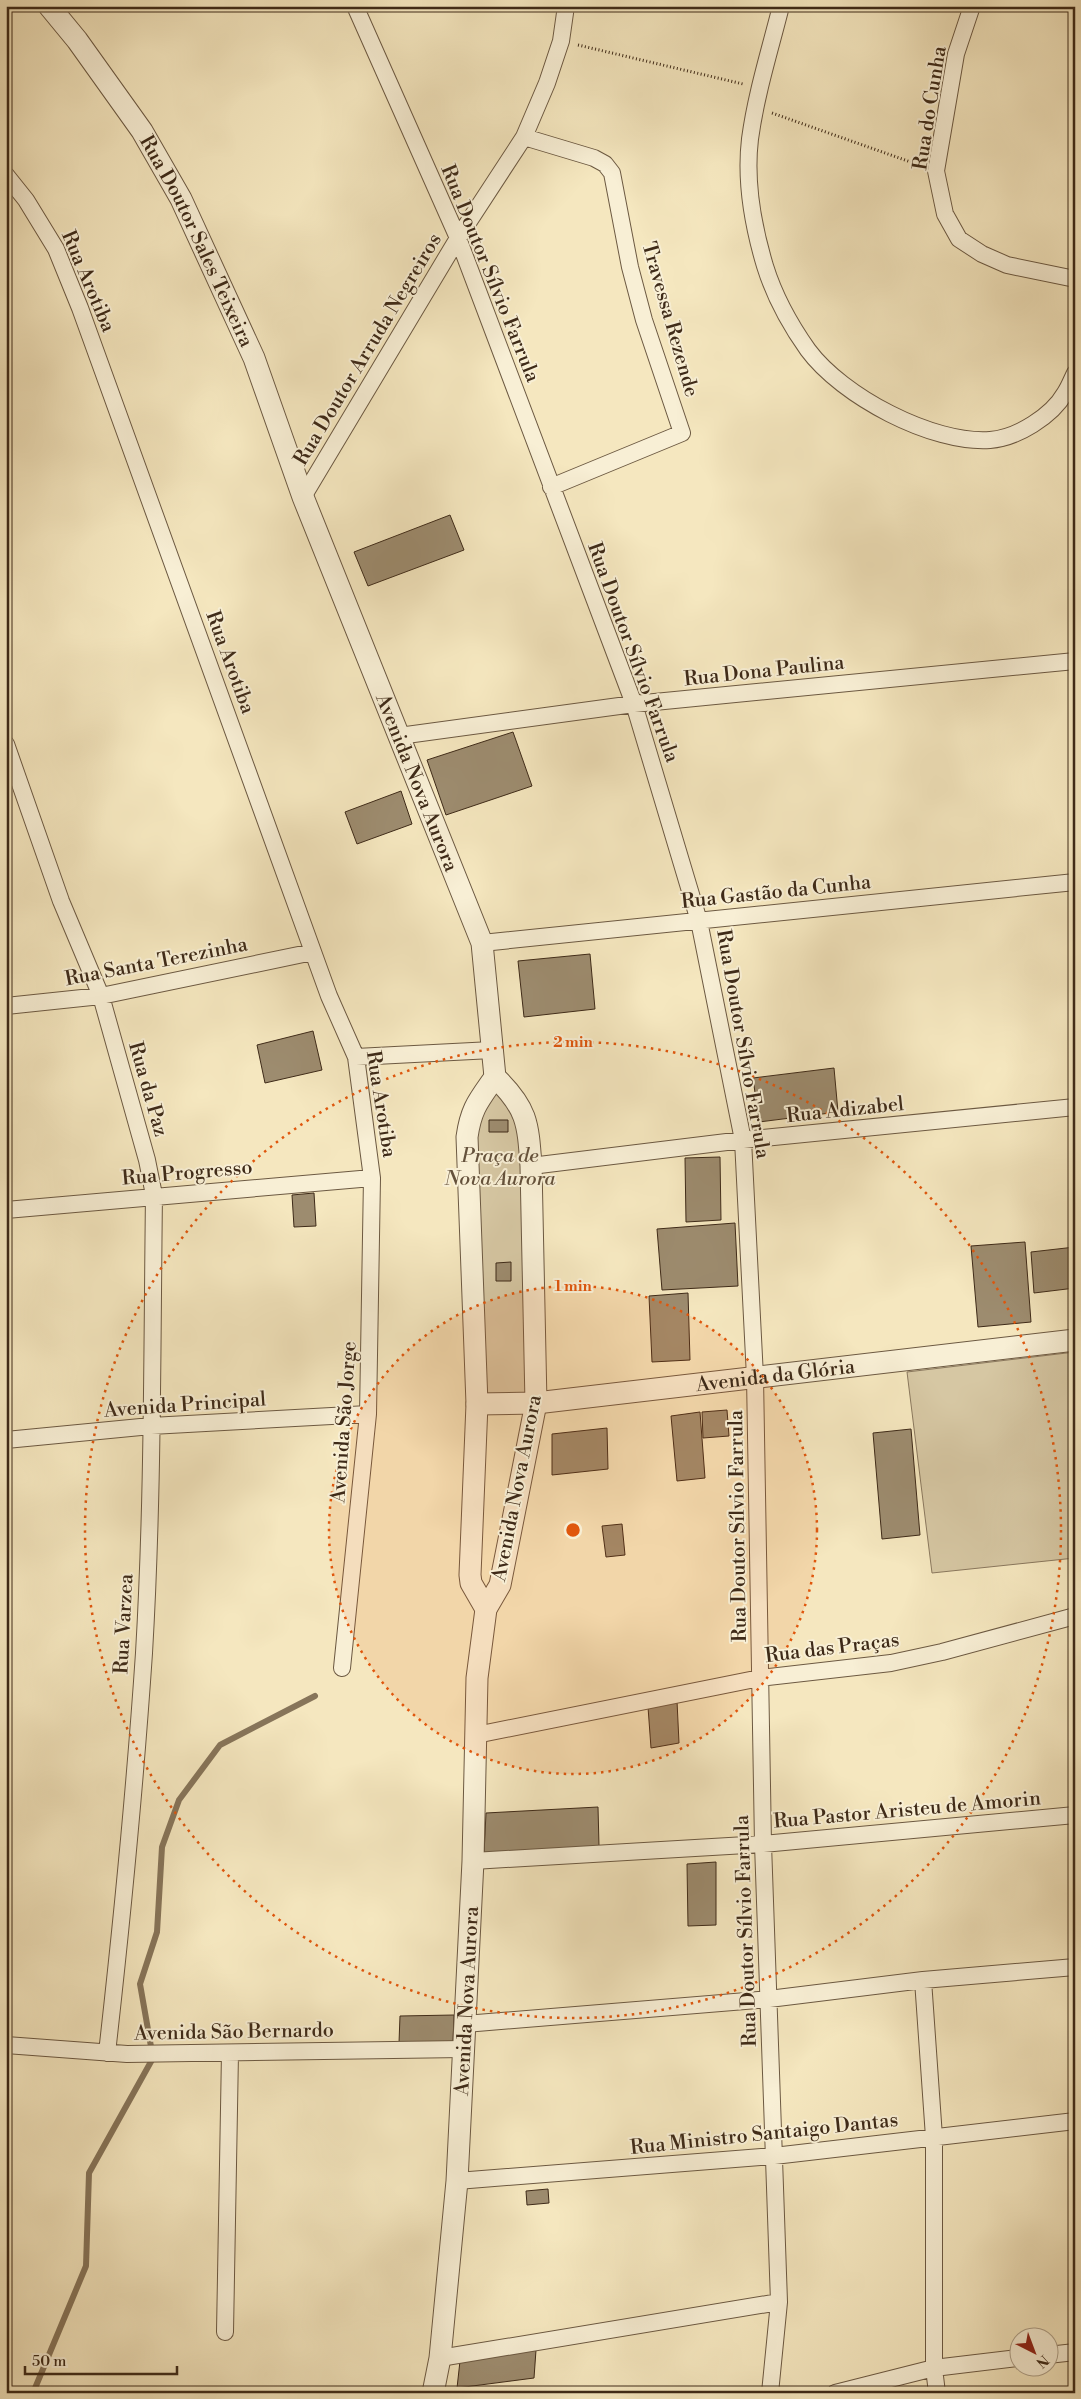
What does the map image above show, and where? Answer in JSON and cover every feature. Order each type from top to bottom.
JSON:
[{"type":"street","name":"Rua Doutor Sales Teixeira","points":[[49,6],[77,40],[142,131],[181,199],[254,358],[303,498]]},
{"type":"street","name":"Rua Doutor Sílvio Farrula","points":[[355,6],[458,238],[634,704],[700,921],[743,1140],[756,1377],[763,1844],[779,2302],[770,2393]]},
{"type":"street","name":"Rua Doutor Arruda Negreiros","points":[[303,498],[458,238],[524,137],[547,83],[561,41],[566,6]]},
{"type":"street","points":[[781,6],[760,88],[750,141],[750,200],[766,267],[783,308],[809,351],[837,379],[883,412],[922,427],[950,435],[990,440],[1015,433],[1046,414],[1065,394],[1075,373]]},
{"type":"street","name":"Rua do Cunha","points":[[972,6],[956,54],[936,171],[945,214],[959,239],[982,254],[1007,265],[1075,279]]},
{"type":"street","name":"Travessa Rezende","points":[[524,137],[594,158],[605,164],[612,173],[630,267],[644,320],[682,433],[551,487]]},
{"type":"street","name":"Rua Arotiba","points":[[6,175],[26,200],[56,249],[80,308],[329,996],[356,1057],[372,1178]]},
{"type":"street","name":"Avenida Nova Aurora","points":[[303,498],[482,943],[495,1077],[512,1093],[523,1110],[529,1129],[536,1403],[500,1585],[486,1608],[477,1678],[473,1861],[457,2181],[440,2358],[433,2393]]},
{"type":"street","name":"Rua Dona Paulina","points":[[399,736],[634,704],[1075,661]]},
{"type":"street","name":"Rua da Paz","points":[[6,744],[61,901],[101,996],[147,1160],[154,1195]]},
{"type":"street","name":"Rua Gastão da Cunha","points":[[482,943],[1075,882]]},
{"type":"street","name":"Rua Santa Terezinha","points":[[6,1006],[101,996],[313,952]]},
{"type":"street","points":[[356,1057],[492,1050]]},
{"type":"street","name":"Avenida Nova Aurora","points":[[486,1608],[471,1583],[470,1575],[477,1404],[467,1137],[470,1116],[474,1106],[495,1077]]},
{"type":"street","name":"Rua Adizabel","points":[[531,1166],[743,1140],[1075,1107]]},
{"type":"street","name":"Rua Progresso","points":[[6,1210],[154,1195],[372,1178]]},
{"type":"street","name":"Avenida São Jorge","points":[[342,1668],[368,1414],[371,1329],[372,1178]]},
{"type":"street","name":"Rua Varzea","points":[[107,2053],[126,1877],[144,1652],[151,1426],[154,1195]]},
{"type":"street","name":"Avenida da Glória","points":[[477,1404],[536,1403],[1075,1340]]},
{"type":"street","name":"Avenida Principal","points":[[6,1440],[151,1426],[368,1414]]},
{"type":"street","name":"Rua das Praças","points":[[476,1735],[760,1678],[891,1663],[942,1652],[1075,1616]]},
{"type":"street","name":"Rua Pastor Aristeu de Amorin","points":[[473,1861],[763,1844],[1075,1815]]},
{"type":"street","points":[[465,2024],[768,1999],[923,1980],[1075,1968]]},
{"type":"street","points":[[923,1980],[934,2138],[934,2368],[938,2393]]},
{"type":"street","name":"Avenida São Bernardo","points":[[6,2045],[127,2054],[464,2049]]},
{"type":"street","points":[[225,2332],[230,2053]]},
{"type":"street","name":"Rua Ministro Santaigo Dantas","points":[[457,2181],[774,2156],[1075,2121]]},
{"type":"street","points":[[440,2358],[779,2302]]},
{"type":"street","points":[[1058,2354],[1075,2352]]},
{"type":"street","points":[[835,2393],[934,2368],[1008,2359]]},
{"type":"path","points":[[561,41],[760,88]]},
{"type":"path","points":[[756,107],[936,171]]},
{"type":"green space","name":"Praça de Nova Aurora","points":[[495,1077],[523,1110],[536,1403],[477,1404],[468,1157]]},
{"type":"green space","points":[[1075,1352],[1075,1558],[932,1573],[907,1372]]},
{"type":"building","points":[[450,515],[464,550],[368,586],[354,552]]},
{"type":"building","points":[[513,732],[532,786],[446,815],[427,760]]},
{"type":"building","points":[[401,791],[412,824],[357,844],[345,812]]},
{"type":"building","points":[[590,954],[595,1009],[524,1017],[518,961]]},
{"type":"building","points":[[313,1031],[322,1070],[265,1083],[257,1045]]},
{"type":"building","points":[[834,1068],[838,1112],[759,1122],[753,1078]]},
{"type":"building","points":[[489,1120],[508,1120],[508,1132],[489,1132]]},
{"type":"building","points":[[720,1157],[721,1220],[686,1222],[685,1158]]},
{"type":"building","points":[[314,1193],[316,1226],[294,1227],[292,1195]]},
{"type":"building","points":[[735,1223],[738,1286],[662,1290],[657,1229]]},
{"type":"building","points":[[1025,1242],[1031,1322],[978,1327],[971,1246]]},
{"type":"building","points":[[1075,1247],[1075,1288],[1034,1293],[1031,1252]]},
{"type":"building","points":[[511,1262],[511,1281],[496,1281],[496,1263]]},
{"type":"building","points":[[688,1293],[690,1360],[652,1362],[649,1296]]},
{"type":"building","points":[[727,1410],[729,1436],[703,1438],[702,1412]]},
{"type":"building","points":[[700,1412],[705,1478],[677,1481],[671,1416]]},
{"type":"building","points":[[607,1428],[608,1469],[552,1475],[552,1434]]},
{"type":"building","points":[[911,1429],[920,1535],[882,1539],[873,1433]]},
{"type":"building","points":[[622,1524],[625,1555],[606,1557],[602,1526]]},
{"type":"building","points":[[677,1701],[679,1743],[651,1748],[648,1707]]},
{"type":"building","points":[[598,1807],[599,1846],[484,1854],[486,1813]]},
{"type":"building","points":[[716,1862],[716,1925],[688,1926],[687,1864]]},
{"type":"building","points":[[454,2015],[453,2042],[399,2043],[400,2016]]},
{"type":"building","points":[[548,2189],[549,2203],[527,2205],[526,2191]]},
{"type":"building","points":[[536,2350],[534,2378],[457,2388],[460,2361]]},
{"type":"waterway","points":[[33,2393],[86,2266],[89,2173],[153,2058],[140,1984],[157,1932],[162,1847],[179,1800],[220,1745],[315,1696]]}]
